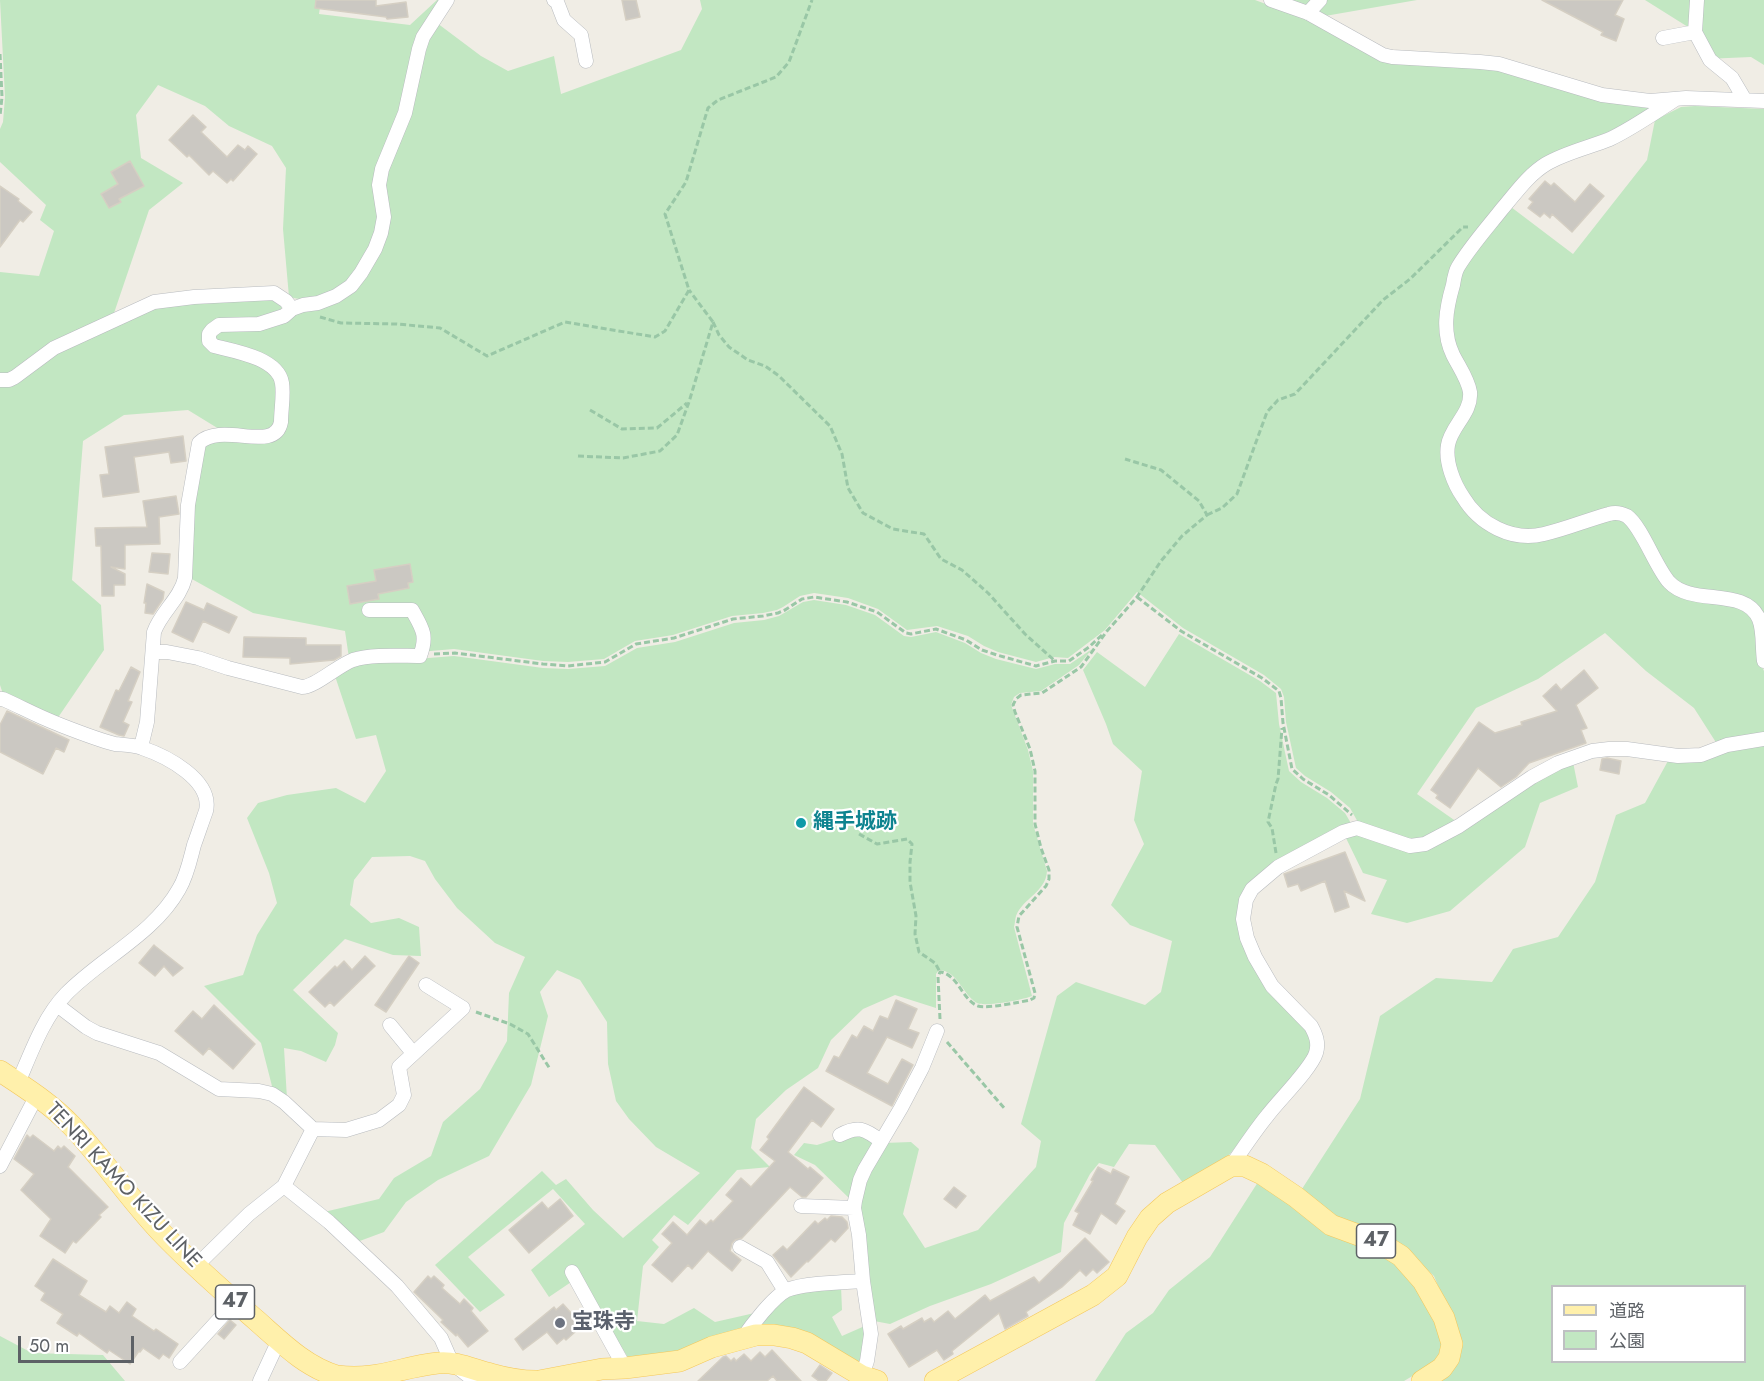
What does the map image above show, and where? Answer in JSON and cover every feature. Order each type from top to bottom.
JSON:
[{"type":"main road","name":"TENRI KAMO KIZU LINE","points":[[0,1071],[37,1095],[71,1125],[136,1204],[196,1266],[279,1340],[301,1358],[323,1371],[346,1379],[369,1381],[438,1363],[452,1363],[492,1375],[537,1381],[605,1375],[625,1368],[681,1361],[712,1347],[756,1335],[774,1335],[807,1343],[869,1378]]},
{"type":"main road","points":[[935,1381],[1093,1295],[1118,1276],[1137,1237],[1150,1218],[1167,1203],[1231,1166]]},
{"type":"main road","name":"47","points":[[1231,1166],[1245,1166],[1262,1174],[1331,1225],[1380,1243],[1401,1256],[1423,1281],[1444,1318],[1452,1344],[1449,1358],[1442,1368],[1422,1381]]},
{"type":"street","points":[[141,747],[147,722],[154,632],[157,623],[183,587],[185,578],[188,505],[199,443],[213,435],[235,434],[265,437],[275,433],[281,422],[282,383],[276,372],[256,357],[214,346],[209,341],[209,334],[219,325],[259,324],[284,316],[292,309],[303,305],[318,303],[336,296],[361,273],[381,233],[384,217],[379,185],[382,169],[405,113],[419,49],[423,37],[447,0]]},
{"type":"street","points":[[554,0],[564,20],[581,35],[586,61]]},
{"type":"street","points":[[1271,0],[1308,13],[1383,55],[1392,57],[1499,64],[1602,95],[1650,101],[1722,98],[1764,101]]},
{"type":"street","points":[[1308,13],[1320,0]]},
{"type":"street","points":[[1697,0],[1695,32],[1710,60],[1732,78],[1745,100]]},
{"type":"street","points":[[1663,38],[1695,32]]},
{"type":"street","points":[[1676,99],[1642,122],[1547,164],[1521,187],[1457,269],[1446,316],[1448,340],[1470,390],[1469,403],[1450,437],[1447,451],[1457,488],[1469,507],[1498,530],[1522,535],[1543,534],[1609,514],[1623,514],[1633,523],[1664,575],[1677,588],[1688,594],[1738,600],[1755,613],[1760,621],[1764,661]]},
{"type":"street","points":[[0,380],[15,377],[54,348],[154,302],[194,297],[274,293],[286,301],[292,309]]},
{"type":"street","points":[[153,652],[167,652],[198,658],[302,687],[309,687],[337,667],[357,659],[420,656],[424,645],[424,635],[412,610],[369,610]]},
{"type":"street","points":[[0,699],[55,724],[114,744],[141,747],[183,770],[201,786],[207,795],[206,811],[179,889],[157,917],[66,994],[40,1034],[18,1083]]},
{"type":"street","points":[[1231,1166],[1266,1117],[1310,1064],[1317,1045],[1315,1032],[1311,1026],[1272,986],[1255,957],[1245,929],[1243,919],[1246,900],[1252,889],[1278,867],[1343,832],[1357,828],[1410,846],[1425,844],[1459,826],[1558,762],[1592,751],[1608,748],[1678,756],[1701,755],[1727,745],[1764,739]]},
{"type":"street","points":[[57,1005],[97,1033],[159,1053],[219,1089],[272,1094],[285,1102],[313,1129],[346,1130],[380,1120],[399,1105],[404,1095],[399,1067],[463,1008],[426,985]]},
{"type":"street","points":[[390,1025],[413,1053]]},
{"type":"street","points":[[869,1378],[867,1361],[872,1334],[854,1208],[860,1180],[902,1108],[937,1031]]},
{"type":"street","points":[[0,1166],[37,1095]]},
{"type":"street","points":[[196,1266],[243,1219],[285,1186],[313,1129]]},
{"type":"street","points":[[840,1135],[852,1129],[867,1131],[881,1141]]},
{"type":"street","points":[[285,1186],[397,1286],[441,1338],[452,1363],[475,1381]]},
{"type":"street","points":[[801,1206],[854,1208]]},
{"type":"street","points":[[740,1247],[767,1262],[785,1291]]},
{"type":"street","points":[[572,1272],[625,1368]]},
{"type":"street","points":[[742,1340],[754,1322],[785,1291],[863,1281]]},
{"type":"street","points":[[180,1362],[235,1302]]},
{"type":"street","points":[[260,1381],[279,1340]]},
{"type":"path","points":[[812,0],[789,62],[776,77],[718,100],[708,108],[686,182],[664,214],[689,290],[729,347],[779,376],[830,426],[842,454],[848,488],[863,513],[893,529],[924,534],[941,559],[962,570],[1055,661]]},
{"type":"path","points":[[0,54],[2,97],[0,116]]},
{"type":"path","points":[[940,972],[945,972],[953,979],[971,1002],[982,1007],[1034,998],[1035,993],[1017,927],[1019,916],[1046,886],[1049,870],[1035,824],[1035,771],[1030,749],[1013,705],[1016,699],[1021,695],[1042,693],[1081,667],[1182,536],[1207,515],[1222,508],[1237,494],[1267,412],[1278,400],[1294,394],[1383,300],[1410,279],[1463,227],[1487,228]]},
{"type":"path","points":[[292,309],[341,323],[397,324],[440,328],[487,356],[565,322],[655,337],[665,331],[689,290]]},
{"type":"path","points":[[578,456],[623,458],[660,451],[677,435],[713,322]]},
{"type":"path","points":[[590,410],[622,429],[657,428],[689,402]]},
{"type":"path","points":[[1125,459],[1161,470],[1199,501],[1207,515]]},
{"type":"path","points":[[420,656],[454,653],[568,666],[605,662],[636,644],[674,638],[733,619],[778,613],[802,599],[814,597],[847,602],[877,612],[906,633],[936,629],[966,640],[982,650],[1036,666],[1055,661],[1069,661],[1107,631]]},
{"type":"path","points":[[1137,597],[1181,631],[1279,691],[1293,769],[1303,779],[1329,795],[1348,811],[1357,828]]},
{"type":"path","points":[[1278,867],[1272,828],[1268,822],[1278,779],[1283,723]]},
{"type":"path","points":[[858,834],[877,844],[907,839],[912,844],[910,882],[916,916],[915,934],[919,952],[935,963],[940,972],[938,978],[940,1023],[937,1031],[1005,1109]]},
{"type":"path","points":[[463,1008],[510,1024],[528,1034],[550,1069]]},
{"type":"green space","points":[[0,0],[321,0],[319,14],[410,25],[437,0],[442,0],[393,131],[374,240],[347,282],[334,292],[317,298],[289,297],[283,229],[286,168],[272,146],[229,126],[205,106],[158,85],[136,115],[141,158],[183,183],[149,210],[113,316],[13,373],[0,375],[0,272],[39,276],[54,231],[40,220],[46,205],[0,162],[0,129],[3,122],[5,97]]},
{"type":"green space","points":[[700,0],[1255,0],[1306,19],[1381,60],[1498,70],[1601,101],[1653,109],[1608,132],[1544,159],[1517,184],[1443,303],[1465,390],[1463,406],[1449,427],[1453,490],[1506,537],[1614,518],[1627,522],[1660,578],[1737,605],[1752,616],[1755,622],[1759,661],[1764,671],[1764,734],[1717,744],[1694,708],[1646,671],[1605,633],[1538,679],[1476,708],[1417,794],[1457,822],[1424,839],[1411,841],[1359,824],[1350,808],[1296,768],[1281,689],[1264,675],[1183,628],[1137,592],[1105,630],[1068,658],[1054,657],[1036,662],[998,652],[968,636],[937,626],[907,630],[878,609],[848,598],[814,593],[800,596],[777,610],[732,616],[673,635],[635,641],[604,659],[568,662],[543,661],[454,649],[349,658],[345,631],[253,613],[190,578],[193,505],[203,446],[207,442],[274,439],[287,382],[216,342],[215,333],[319,307],[379,251],[384,185],[424,50],[437,23],[481,56],[508,71],[554,56],[561,94],[681,50],[702,9]]},
{"type":"green space","points":[[1287,0],[1417,0],[1325,16]]},
{"type":"green space","points":[[1645,0],[1764,0],[1764,65],[1751,57],[1705,59],[1688,27]]},
{"type":"green space","points":[[1681,107],[1764,109],[1764,618],[1689,589],[1674,580],[1634,516],[1542,530],[1516,529],[1485,516],[1461,486],[1453,457],[1452,445],[1472,410],[1450,328],[1461,271],[1511,207],[1573,254],[1647,160],[1655,120]]},
{"type":"green space","points":[[273,299],[282,305],[281,311],[204,332],[272,376],[276,384],[275,424],[264,431],[219,429],[188,410],[124,415],[83,441],[72,580],[101,605],[104,650],[57,719],[3,694],[0,685],[0,385],[57,353],[155,307]]},
{"type":"green space","points":[[814,600],[846,605],[875,615],[904,636],[911,637],[936,632],[965,643],[996,659],[1036,669],[1055,664],[1070,664],[1092,649],[1079,665],[1041,691],[1020,693],[1014,697],[1011,705],[1028,750],[1033,771],[1033,824],[1047,871],[1039,890],[1019,910],[1014,927],[1032,996],[1004,1002],[977,1003],[951,974],[939,970],[936,974],[936,1008],[895,995],[863,1009],[831,1040],[818,1068],[786,1090],[756,1119],[751,1148],[770,1167],[737,1170],[688,1225],[674,1215],[652,1240],[659,1247],[643,1266],[637,1321],[664,1324],[694,1308],[715,1322],[759,1312],[744,1330],[678,1353],[631,1362],[580,1276],[549,1297],[531,1270],[585,1224],[553,1189],[468,1257],[505,1295],[480,1312],[435,1265],[542,1171],[556,1185],[566,1179],[593,1210],[623,1238],[700,1173],[656,1147],[629,1119],[616,1101],[608,1064],[607,1022],[580,980],[557,970],[540,992],[548,1016],[531,1085],[489,1156],[438,1180],[406,1202],[384,1232],[357,1242],[324,1212],[379,1199],[394,1178],[431,1156],[443,1122],[480,1089],[507,1041],[509,993],[525,957],[495,943],[457,908],[435,879],[425,861],[410,856],[372,857],[354,880],[350,905],[371,923],[399,918],[419,927],[421,956],[393,955],[345,939],[293,990],[338,1033],[335,1045],[326,1062],[301,1051],[284,1048],[287,1099],[273,1090],[261,1043],[204,986],[243,975],[257,935],[277,903],[269,873],[247,818],[258,803],[287,795],[336,788],[365,803],[386,771],[376,735],[356,739],[334,673],[351,664],[454,656],[543,668],[568,669],[605,666],[637,648],[675,642],[734,623],[779,616],[803,602]]},
{"type":"green space","points":[[1179,634],[1260,681],[1276,693],[1279,724],[1289,771],[1345,813],[1352,825],[1248,886],[1242,940],[1308,1029],[1312,1039],[1310,1056],[1229,1155],[1183,1183],[1155,1145],[1129,1144],[1114,1167],[1099,1163],[1090,1174],[1064,1223],[1061,1252],[991,1284],[930,1306],[890,1324],[874,1321],[858,1201],[863,1181],[884,1143],[911,1142],[919,1149],[903,1214],[925,1248],[978,1230],[1036,1167],[1041,1141],[1021,1124],[1057,996],[1076,982],[1145,1005],[1161,992],[1172,941],[1130,925],[1111,905],[1144,844],[1134,820],[1142,771],[1113,744],[1083,670],[1097,652],[1145,687]]},
{"type":"green space","points":[[1764,743],[1764,1381],[1441,1381],[1457,1365],[1450,1315],[1434,1276],[1405,1250],[1344,1223],[1300,1192],[1360,1099],[1380,1016],[1436,978],[1492,982],[1513,949],[1558,937],[1595,882],[1616,815],[1645,803],[1669,759]]},
{"type":"green space","points":[[1573,762],[1578,787],[1540,803],[1525,847],[1450,911],[1407,923],[1371,914],[1387,880],[1363,873],[1345,836],[1357,833],[1410,851],[1534,781]]},
{"type":"green space","points":[[860,1135],[876,1143],[851,1200],[815,1165],[794,1155],[804,1143],[817,1145],[845,1136]]},
{"type":"green space","points":[[1258,1182],[1395,1263],[1416,1286],[1435,1321],[1443,1344],[1436,1362],[1404,1381],[1095,1381],[1126,1333],[1153,1313],[1169,1290],[1210,1257]]},
{"type":"green space","points":[[841,1286],[842,1310],[832,1317],[842,1336],[867,1325],[864,1360],[855,1362],[757,1327],[787,1294]]},
{"type":"green space","points":[[0,1336],[32,1353],[103,1355],[125,1381],[0,1381]]},
{"type":"building","points":[[316,0],[376,0],[376,6],[406,2],[408,17],[387,19],[386,17],[315,8]]},
{"type":"building","points":[[622,0],[636,0],[640,17],[626,20]]},
{"type":"building","points":[[1542,0],[1623,0],[1615,15],[1624,19],[1616,41],[1601,35],[1603,32]]},
{"type":"building","points":[[193,115],[206,127],[201,132],[227,157],[238,145],[245,150],[248,146],[257,154],[233,181],[231,179],[227,183],[213,171],[209,175],[189,155],[187,157],[169,140]]},
{"type":"building","points":[[130,161],[144,186],[119,199],[121,202],[109,208],[101,194],[118,184],[111,172]]},
{"type":"building","points":[[1545,181],[1551,186],[1554,183],[1575,202],[1590,184],[1604,196],[1572,232],[1552,214],[1550,218],[1544,213],[1540,217],[1528,208],[1533,202],[1529,199]]},
{"type":"building","points":[[0,186],[19,199],[18,201],[32,212],[23,222],[20,220],[0,247]]},
{"type":"building","points":[[183,436],[186,461],[171,463],[169,452],[134,457],[139,492],[103,497],[100,475],[109,474],[105,447]]},
{"type":"building","points":[[176,496],[179,514],[159,517],[160,544],[125,545],[125,569],[111,567],[125,574],[125,585],[114,585],[114,596],[102,596],[101,546],[96,546],[95,528],[147,527],[143,501]]},
{"type":"building","points":[[152,553],[170,554],[168,574],[149,572]]},
{"type":"building","points":[[410,564],[413,582],[408,583],[409,588],[378,594],[379,599],[350,604],[347,586],[376,581],[374,570]]},
{"type":"building","points":[[147,584],[164,592],[163,599],[153,614],[145,613]]},
{"type":"building","points":[[186,602],[204,610],[207,603],[237,617],[229,633],[203,621],[193,642],[172,632]]},
{"type":"building","points":[[244,637],[306,638],[306,645],[341,645],[341,656],[334,660],[290,664],[290,658],[243,657]]},
{"type":"building","points":[[131,667],[140,672],[128,701],[132,702],[123,722],[129,725],[124,736],[100,727],[116,690],[119,691]]},
{"type":"building","points":[[1584,670],[1598,688],[1576,705],[1587,728],[1581,730],[1586,743],[1529,763],[1516,777],[1501,787],[1478,768],[1450,808],[1436,798],[1438,795],[1431,790],[1479,722],[1495,733],[1557,711],[1543,696],[1556,684],[1561,690]]},
{"type":"building","points":[[7,711],[69,740],[64,752],[56,748],[43,774],[0,752],[0,725]]},
{"type":"building","points":[[1602,759],[1621,761],[1619,774],[1600,770]]},
{"type":"building","points":[[1345,852],[1365,901],[1344,891],[1349,907],[1335,912],[1325,881],[1301,891],[1298,884],[1288,887],[1284,874]]},
{"type":"building","points":[[154,945],[183,968],[173,976],[164,966],[155,976],[139,963]]},
{"type":"building","points":[[365,956],[375,966],[334,1006],[330,1002],[325,1007],[309,992],[335,966],[337,968],[344,961],[352,970]]},
{"type":"building","points":[[409,956],[419,963],[386,1012],[375,1005]]},
{"type":"building","points":[[896,1000],[917,1009],[908,1029],[919,1033],[912,1048],[887,1037],[867,1073],[888,1084],[902,1059],[913,1065],[892,1106],[826,1071],[834,1056],[839,1058],[852,1035],[857,1038],[864,1026],[873,1031],[880,1016],[888,1019]]},
{"type":"building","points":[[214,1005],[255,1044],[233,1069],[209,1048],[203,1055],[175,1031],[193,1011],[202,1019]]},
{"type":"building","points":[[804,1087],[834,1109],[821,1127],[812,1120],[788,1152],[823,1178],[806,1197],[802,1197],[790,1187],[742,1238],[732,1243],[730,1251],[741,1260],[732,1271],[708,1251],[692,1269],[688,1265],[672,1282],[652,1265],[672,1243],[662,1234],[673,1222],[687,1235],[700,1220],[706,1225],[711,1220],[713,1222],[733,1201],[726,1195],[741,1178],[751,1187],[775,1161],[760,1150]]},
{"type":"building","points":[[27,1135],[30,1138],[33,1135],[54,1151],[58,1146],[61,1149],[64,1146],[75,1156],[68,1167],[108,1207],[76,1243],[73,1241],[65,1253],[40,1236],[51,1219],[21,1190],[34,1174],[14,1159]]},
{"type":"building","points":[[1098,1167],[1111,1174],[1113,1169],[1129,1177],[1115,1204],[1125,1211],[1116,1224],[1101,1213],[1090,1234],[1073,1225],[1079,1213],[1075,1211],[1093,1181],[1091,1180]]},
{"type":"building","points":[[954,1187],[966,1196],[956,1208],[944,1199]]},
{"type":"building","points":[[560,1199],[573,1216],[529,1253],[509,1230],[542,1202],[548,1209]]},
{"type":"building","points":[[831,1216],[842,1217],[847,1222],[848,1228],[835,1242],[831,1239],[791,1277],[773,1255],[783,1246],[787,1250],[815,1221],[818,1224]]},
{"type":"building","points":[[1085,1238],[1109,1262],[1097,1273],[1093,1269],[1086,1276],[1080,1270],[1062,1287],[1026,1312],[1028,1316],[1005,1329],[999,1313],[944,1360],[937,1350],[909,1367],[888,1334],[901,1326],[903,1329],[922,1318],[924,1322],[931,1318],[934,1322],[948,1311],[955,1319],[985,1295],[990,1301],[1034,1277],[1039,1283]]},
{"type":"building","points":[[53,1259],[87,1281],[79,1295],[106,1312],[110,1306],[119,1313],[127,1302],[136,1309],[132,1316],[178,1344],[169,1358],[163,1354],[159,1359],[143,1348],[130,1364],[109,1350],[107,1353],[79,1333],[77,1336],[57,1323],[63,1314],[41,1300],[45,1293],[35,1286]]},
{"type":"building","points":[[428,1276],[431,1279],[434,1276],[444,1285],[442,1288],[460,1304],[464,1299],[488,1331],[468,1347],[414,1292]]},
{"type":"building","name":"宝珠寺","points":[[563,1304],[581,1324],[573,1331],[575,1332],[557,1344],[547,1332],[523,1350],[515,1339],[554,1307],[556,1310]]},
{"type":"building","points":[[230,1320],[236,1325],[224,1339],[218,1334]]},
{"type":"building","points":[[772,1350],[801,1381],[777,1381],[773,1376],[767,1381],[698,1381],[723,1357],[726,1356],[731,1361],[734,1358],[736,1361],[744,1354],[751,1361],[760,1352],[765,1357]]},
{"type":"building","points":[[820,1365],[832,1373],[826,1381],[819,1381],[812,1376]]},
{"type":"place","name":"縄手城跡","points":[[801,823]]},
{"type":"place","name":"宝珠寺","points":[[560,1323]]}]
